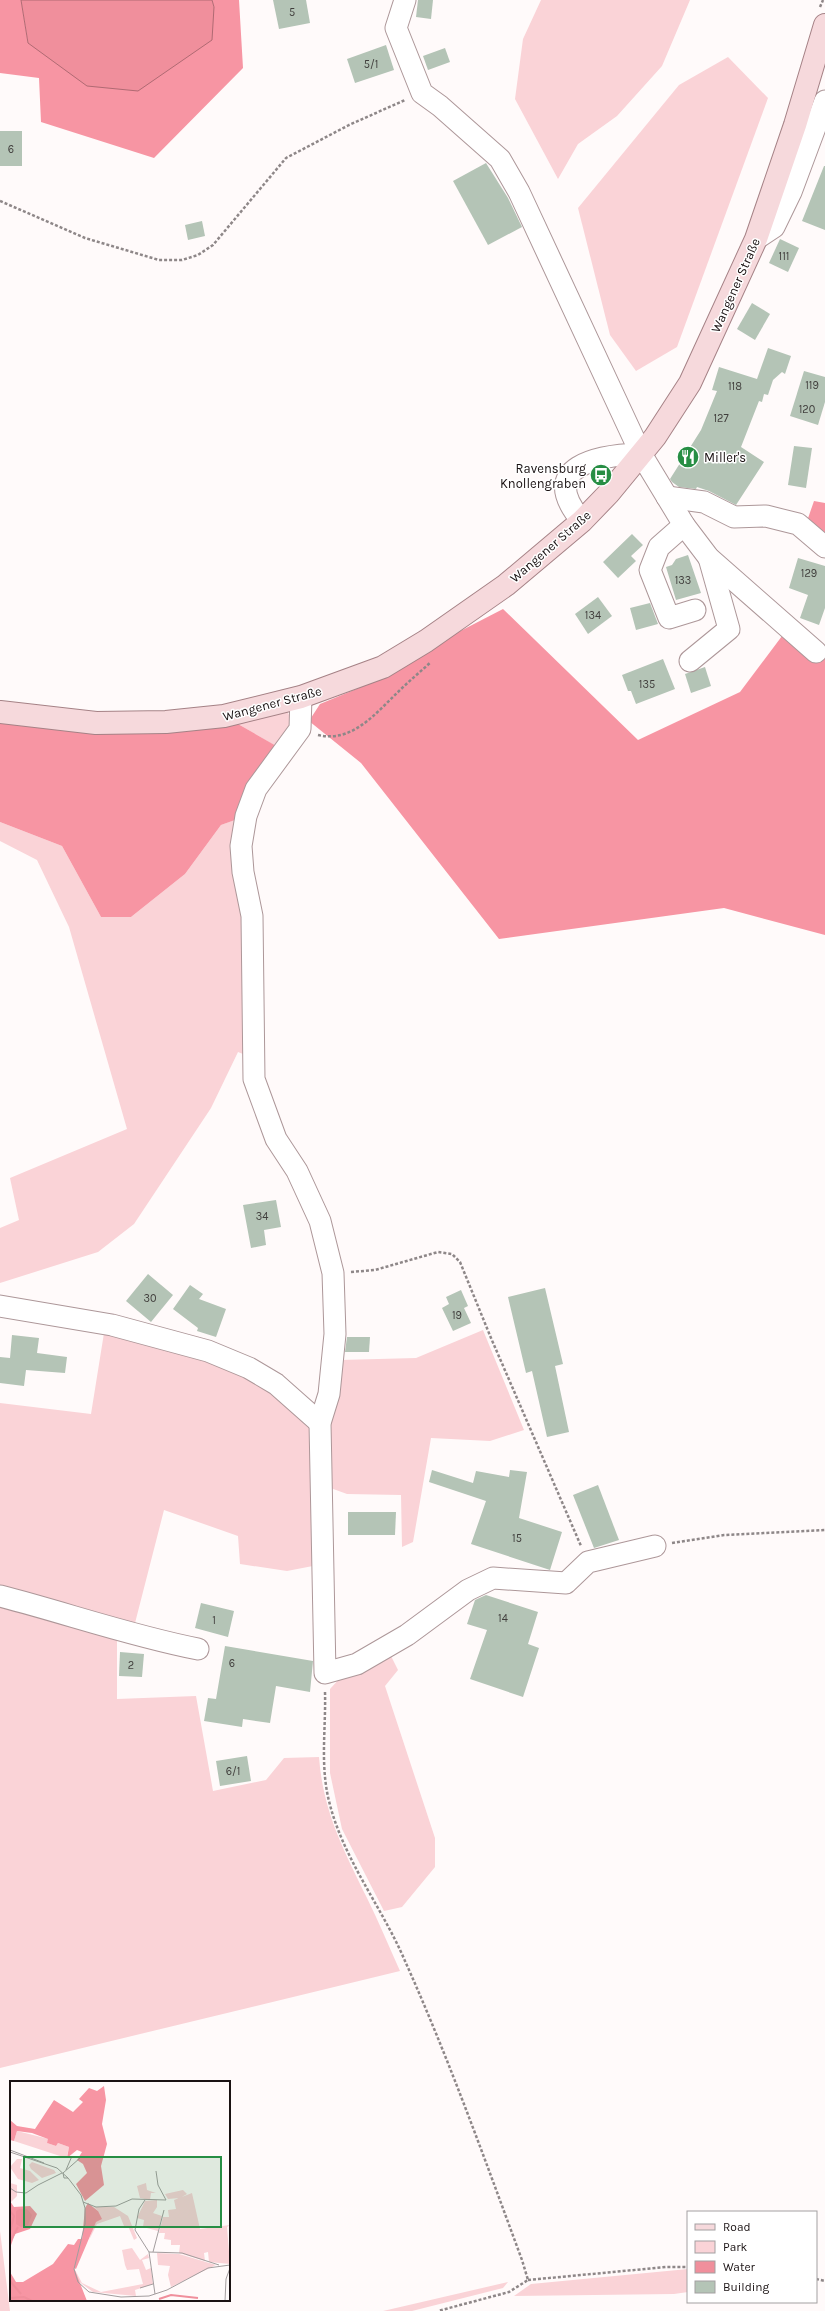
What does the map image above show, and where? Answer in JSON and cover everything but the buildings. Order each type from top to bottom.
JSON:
[{"type":"main road","name":"Wangener Straße","points":[[0,712],[96,723],[166,722],[224,716],[301,697],[383,667],[426,641],[506,585],[582,521],[642,454],[690,383],[756,239],[795,125],[825,25]]},
{"type":"street","points":[[405,0],[396,28],[422,93],[440,106],[500,159],[519,192],[642,454],[684,525],[709,558],[816,652]]},
{"type":"street","points":[[756,239],[774,227],[791,192],[825,101]]},
{"type":"street","points":[[582,521],[570,506],[566,491],[568,477],[578,466],[597,458],[642,454]]},
{"type":"street","points":[[667,497],[704,502],[734,517],[766,516],[798,524],[825,547]]},
{"type":"street","points":[[684,525],[659,547],[650,570],[669,618],[695,610]]},
{"type":"street","points":[[690,661],[729,629],[709,558]]},
{"type":"street","points":[[301,697],[300,729],[256,789],[246,816],[241,846],[243,872],[252,916],[254,1079],[276,1139],[297,1171],[320,1221],[333,1273],[335,1334],[329,1394],[320,1423],[325,1673],[357,1664],[401,1639],[468,1590],[493,1578],[566,1583],[588,1562],[655,1546]]},
{"type":"street","points":[[0,1306],[112,1325],[208,1351],[248,1368],[276,1384],[320,1423]]},
{"type":"street","points":[[0,1596],[67,1613],[148,1639],[198,1649]]},
{"type":"path","points":[[0,201],[85,238],[159,260],[182,260],[198,255],[214,245],[286,158],[349,125],[422,93]]},
{"type":"path","points":[[333,1273],[375,1270],[438,1252],[452,1254],[460,1262],[494,1345],[588,1562]]},
{"type":"path","points":[[655,1546],[724,1535],[825,1530]]},
{"type":"path","points":[[325,1673],[323,1758],[328,1800],[338,1832],[405,1959],[445,2055],[522,2260],[528,2280]]},
{"type":"path","points":[[438,2311],[509,2292],[528,2280],[666,2267],[687,2268]]},
{"type":"green space","points":[[541,0],[690,0],[662,66],[617,116],[578,144],[558,179],[515,99],[523,39]]},
{"type":"green space","points":[[728,57],[768,98],[677,347],[636,371],[610,335],[578,208],[679,85]]},
{"type":"green space","points":[[287,711],[293,722],[279,748],[235,722]]},
{"type":"green space","points":[[237,819],[247,924],[248,1056],[238,1052],[211,1108],[134,1224],[98,1252],[0,1283],[0,1228],[19,1220],[10,1178],[127,1129],[69,927],[37,860],[0,841],[0,822],[62,846],[101,917],[131,917],[185,874],[221,825]]},
{"type":"green space","points":[[483,1330],[524,1430],[490,1441],[431,1438],[413,1542],[402,1547],[401,1495],[347,1494],[325,1486],[327,1435],[340,1360],[416,1358]]},
{"type":"green space","points":[[104,1333],[207,1359],[278,1392],[308,1426],[313,1443],[318,1565],[287,1571],[240,1564],[238,1536],[164,1510],[134,1627],[0,1592],[0,1403],[91,1414]]},
{"type":"green space","points":[[0,1602],[117,1634],[117,1699],[196,1696],[213,1791],[266,1780],[284,1758],[319,1757],[325,1796],[336,1830],[350,1864],[376,1916],[400,1971],[0,2068]]},
{"type":"green space","points":[[390,1654],[398,1670],[385,1686],[435,1838],[435,1867],[402,1907],[384,1911],[342,1829],[330,1773],[330,1689],[341,1677]]},
{"type":"green space","points":[[0,2231],[10,2311],[0,2311]]},
{"type":"green space","points":[[687,2269],[687,2292],[674,2294],[514,2296],[531,2284]]},
{"type":"green space","points":[[508,2282],[503,2288],[412,2311],[383,2311]]},
{"type":"shaded area","points":[[0,0],[21,0],[28,43],[214,7],[212,0],[239,0],[243,68],[154,158],[41,122],[39,78],[0,73]]},
{"type":"shaded area","points":[[814,501],[825,503],[825,542],[806,524]]},
{"type":"shaded area","points":[[503,609],[638,740],[740,692],[791,624],[825,646],[825,935],[724,908],[499,939],[361,763],[309,721],[320,704],[388,676],[443,640]]},
{"type":"shaded area","points":[[0,712],[224,716],[285,751],[246,816],[221,825],[185,874],[131,917],[101,917],[62,846],[0,822]]},
{"type":"water","points":[[21,0],[212,0],[214,7],[212,40],[138,91],[87,86],[28,43]]},
{"type":"place","name":"Miller's","points":[[688,457]]},
{"type":"place","name":"Ravensburg Knollengraben","points":[[601,475]]}]
